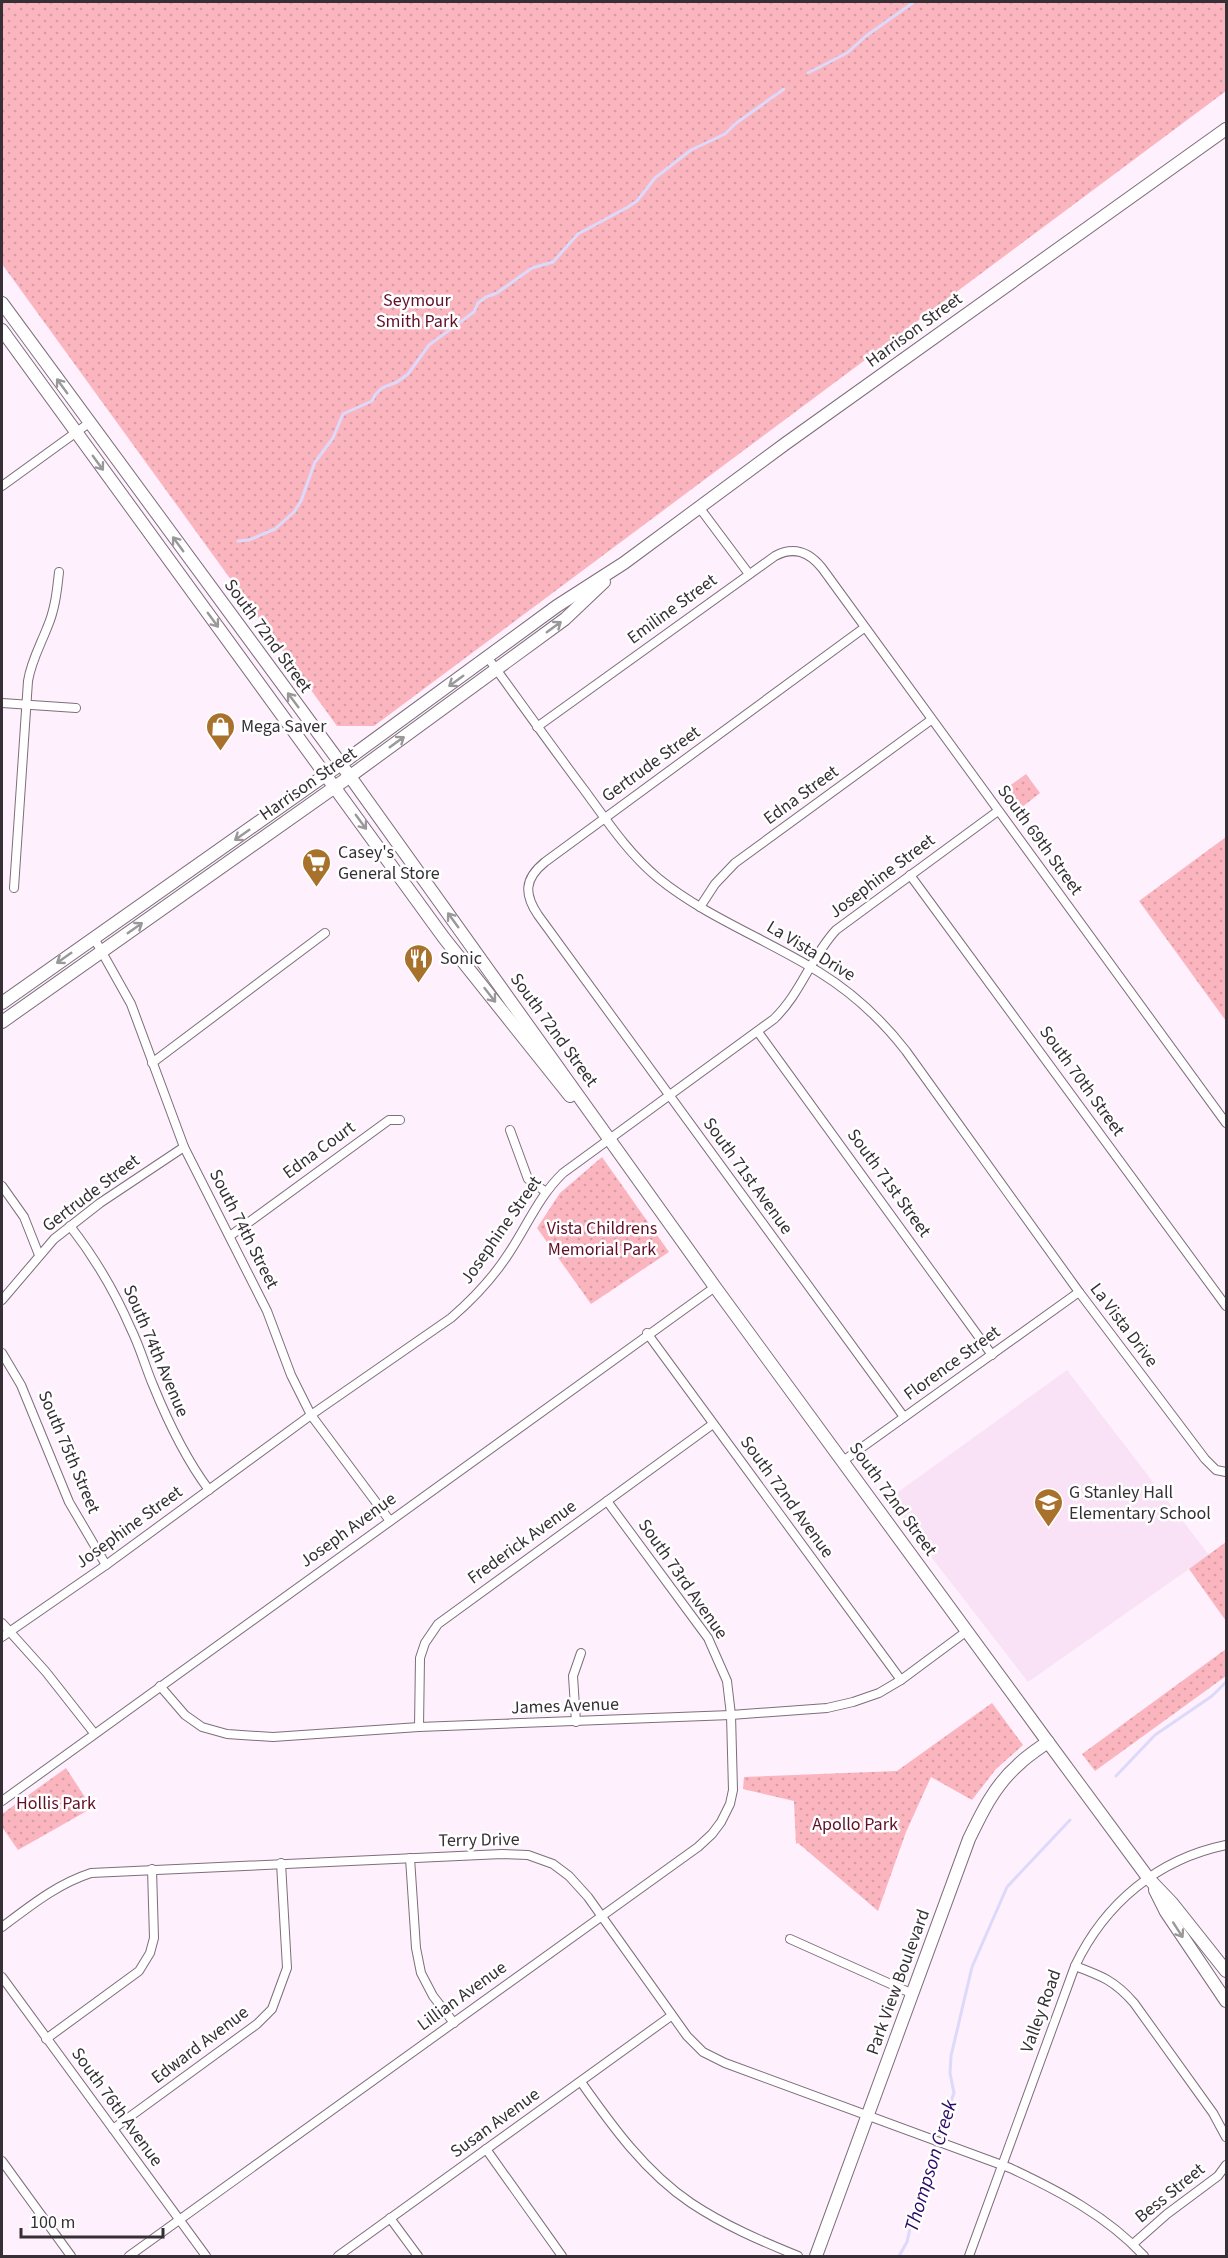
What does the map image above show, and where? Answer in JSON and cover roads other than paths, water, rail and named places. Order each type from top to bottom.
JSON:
[{"type":"main road","name":"Harrison Street","points":[[2,1002],[327,775],[557,606],[624,563],[1227,129]]},
{"type":"main road","name":"South 72nd Street","points":[[2,303],[341,764],[715,1287],[1048,1742],[1149,1879],[1172,1903],[1227,1971]]},
{"type":"main road","name":"South 72nd Street","points":[[2,330],[444,938],[589,1120],[609,1139]]},
{"type":"main road","name":"Harrison Street","points":[[2,1022],[350,777],[566,619],[624,563]]},
{"type":"main road","name":"Park View Boulevard","points":[[816,2256],[969,1839],[987,1802],[1017,1765],[1048,1742]]},
{"type":"main road","name":"South 72nd Street","points":[[1149,1879],[1166,1912],[1227,2001]]},
{"type":"street","points":[[2,486],[89,423]]},
{"type":"street","points":[[699,507],[749,574]]},
{"type":"street","name":"Emiline Street","points":[[537,727],[779,554],[795,550],[813,559],[827,576]]},
{"type":"street","points":[[14,888],[30,668],[51,616],[56,599],[59,572]]},
{"type":"street","name":"South 69th Street","points":[[827,576],[1227,1124]]},
{"type":"street","name":"Gertrude Street","points":[[567,953],[532,906],[528,896],[528,886],[532,876],[540,866],[864,628]]},
{"type":"street","name":"La Vista Drive","points":[[488,658],[605,818],[644,865],[669,886],[700,907],[810,967],[854,996],[896,1039],[1079,1292],[1208,1463],[1216,1470],[1227,1472]]},
{"type":"street","points":[[2,703],[76,708]]},
{"type":"street","name":"Edna Street","points":[[700,907],[720,878],[735,863],[931,720]]},
{"type":"street","name":"Josephine Street","points":[[5,1635],[106,1565],[311,1414],[451,1318],[470,1302],[492,1278],[546,1192],[563,1173],[758,1032],[786,1007],[824,944],[836,930],[998,811]]},
{"type":"street","name":"South 70th Street","points":[[910,874],[1227,1306]]},
{"type":"street","points":[[152,1063],[325,933]]},
{"type":"street","name":"South 74th Street","points":[[94,938],[130,1004],[184,1147],[267,1311],[291,1375],[311,1414],[390,1521]]},
{"type":"street","name":"South 71st Avenue","points":[[567,953],[904,1418]]},
{"type":"street","name":"South 71st Street","points":[[758,1032],[992,1355]]},
{"type":"street","name":"Edna Court","points":[[230,1236],[389,1120],[400,1120]]},
{"type":"street","points":[[510,1130],[528,1179],[546,1192]]},
{"type":"street","name":"Gertrude Street","points":[[2,1300],[39,1255],[70,1226],[184,1147]]},
{"type":"street","points":[[2,1186],[24,1217],[39,1255]]},
{"type":"street","name":"South 74th Avenue","points":[[70,1226],[90,1251],[110,1284],[132,1330],[173,1432],[194,1471],[209,1490]]},
{"type":"street","name":"Joseph Avenue","points":[[2,1801],[94,1732],[390,1521],[647,1333],[715,1287]]},
{"type":"street","name":"Florence Street","points":[[843,1461],[1079,1292]]},
{"type":"street","name":"South 72nd Avenue","points":[[647,1333],[901,1680]]},
{"type":"street","name":"South 75th Street","points":[[2,1353],[21,1385],[69,1502],[106,1565]]},
{"type":"street","name":"Frederick Avenue","points":[[419,1727],[420,1658],[425,1643],[438,1624],[713,1424]]},
{"type":"street","name":"South 73rd Avenue","points":[[607,1501],[708,1638],[727,1681],[731,1715]]},
{"type":"street","points":[[2,1623],[5,1635],[46,1672],[94,1732]]},
{"type":"street","name":"James Avenue","points":[[160,1686],[185,1715],[202,1727],[227,1734],[273,1737],[419,1727],[731,1715],[827,1708],[879,1693],[901,1680],[967,1631]]},
{"type":"street","points":[[576,1722],[573,1676],[581,1653]]},
{"type":"street","name":"Lillian Avenue","points":[[129,2256],[698,1847],[717,1828],[728,1810],[734,1784],[731,1715]]},
{"type":"street","name":"Valley Road","points":[[969,2256],[1084,1946],[1108,1911],[1168,1865],[1192,1854],[1227,1845]]},
{"type":"street","name":"Terry Drive","points":[[2,1927],[70,1880],[91,1873],[281,1863],[502,1854],[528,1855],[553,1864],[569,1876],[601,1916],[671,2016],[703,2052],[724,2063],[868,2116]]},
{"type":"street","points":[[410,1858],[416,1948],[421,1973],[433,1996],[454,2023]]},
{"type":"street","name":"Edward Avenue","points":[[113,2129],[248,2031],[272,2009],[287,1968],[281,1863]]},
{"type":"street","points":[[46,2039],[139,1971],[150,1953],[154,1938],[152,1869]]},
{"type":"street","points":[[790,1939],[913,1994]]},
{"type":"street","points":[[1075,1966],[1120,1987],[1134,2003],[1227,2137]]},
{"type":"street","name":"South 76th Avenue","points":[[2,1977],[206,2256]]},
{"type":"street","name":"Susan Avenue","points":[[338,2256],[671,2016]]},
{"type":"street","points":[[581,2082],[634,2152],[691,2203],[759,2240],[798,2256]]},
{"type":"street","points":[[868,2116],[1002,2165],[1055,2189],[1084,2207],[1133,2244],[1144,2256]]},
{"type":"street","points":[[486,2149],[562,2256]]},
{"type":"street","points":[[2,2161],[71,2256]]},
{"type":"street","name":"Bess Street","points":[[1133,2244],[1167,2214],[1218,2176],[1227,2165]]},
{"type":"street","points":[[390,2218],[418,2256]]},
{"type":"waterway","points":[[808,73],[847,53],[866,36],[914,2]]},
{"type":"waterway","points":[[238,541],[249,540],[275,529],[294,512],[301,501],[315,462],[333,438],[343,414],[372,401],[382,388],[397,382],[408,374],[429,345],[474,312],[478,303],[486,297],[497,293],[532,268],[553,262],[578,234],[637,201],[655,178],[691,150],[725,134],[735,124],[784,89]]},
{"type":"waterway","name":"Thompson Creek","points":[[1116,1776],[1155,1735],[1212,1696],[1226,1682]]},
{"type":"waterway","name":"Thompson Creek","points":[[899,2256],[907,2242],[918,2193],[954,2093],[950,2073],[951,2056],[972,1967],[1007,1887],[1070,1820]]},
{"type":"place","name":"Mega Saver","points":[[220,752]]},
{"type":"place","name":"Casey's General Store","points":[[317,888]]},
{"type":"place","name":"Sonic","points":[[419,984]]},
{"type":"place","name":"G Stanley Hall Elementary School","points":[[1048,1528]]},
{"type":"park label","name":"Seymour Smith Park","points":[[417,310]]},
{"type":"park label","name":"Vista Childrens Memorial Park","points":[[602,1238]]},
{"type":"park label","name":"Hollis Park","points":[[56,1803]]},
{"type":"park label","name":"Apollo Park","points":[[855,1824]]}]
